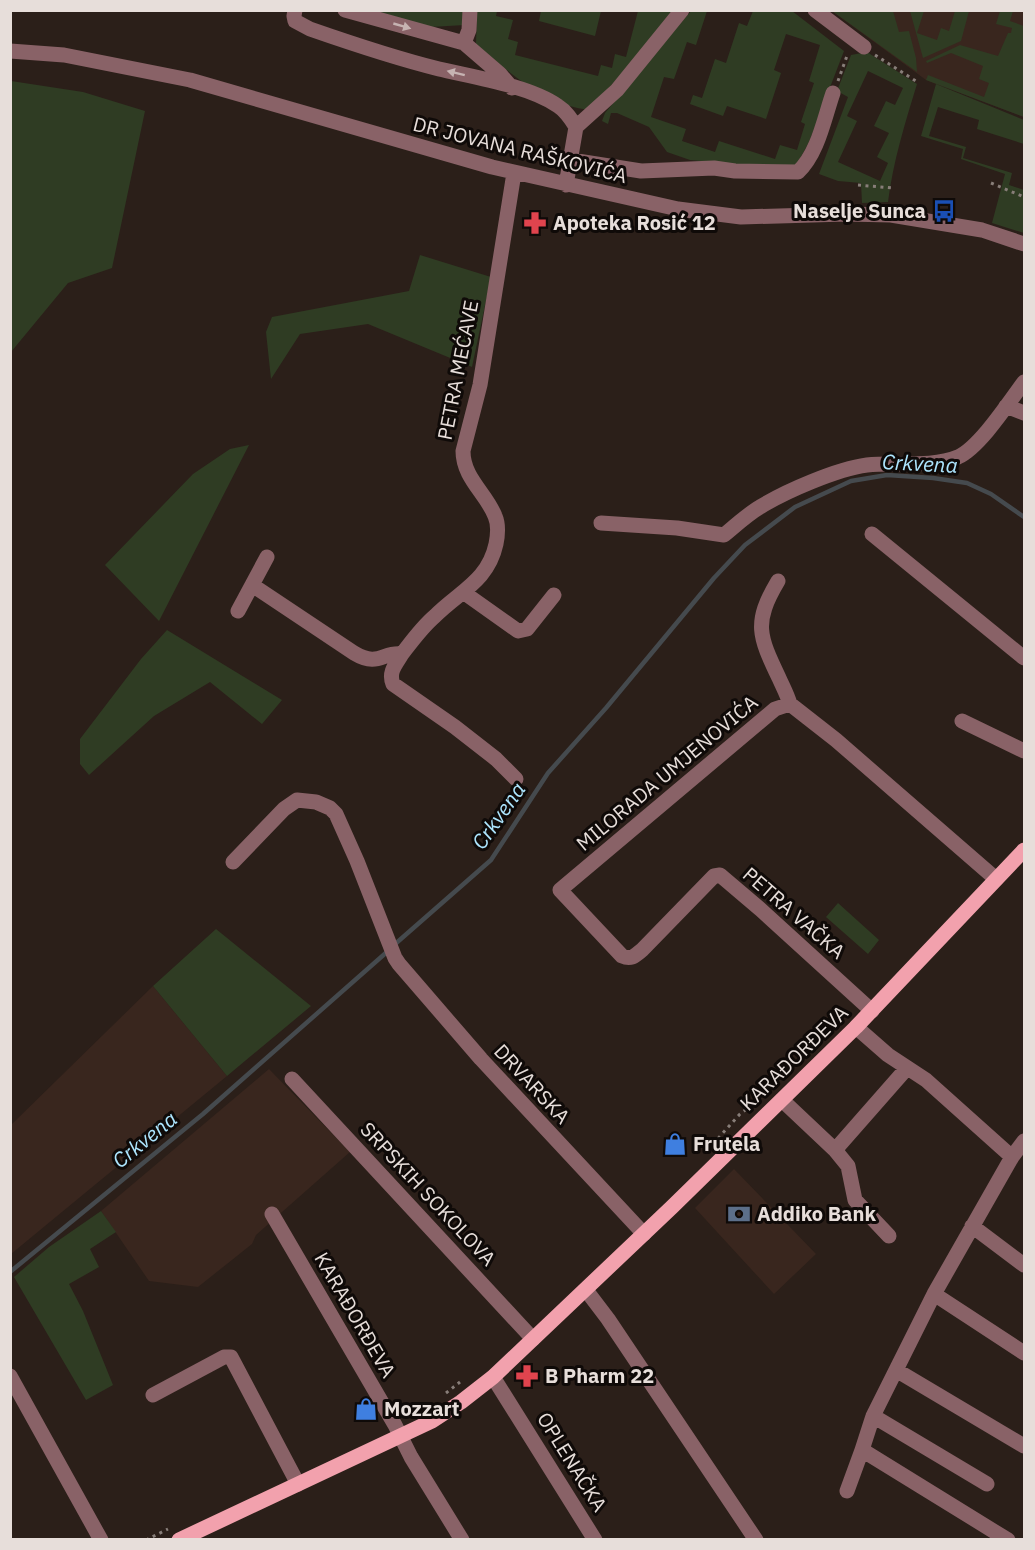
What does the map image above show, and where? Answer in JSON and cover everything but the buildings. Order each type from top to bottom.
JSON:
[{"type":"main road","name":"KARAĐORĐEVA","points":[[179,1539],[432,1421],[493,1377],[586,1290],[856,1027],[1024,850]]},
{"type":"street","points":[[295,10],[295,21],[310,29],[418,63],[533,94],[558,106],[576,127]]},
{"type":"street","points":[[345,10],[464,43],[500,74],[512,88]]},
{"type":"street","points":[[464,43],[469,30],[470,10]]},
{"type":"street","points":[[566,185],[576,127],[618,90],[682,10]]},
{"type":"street","points":[[815,10],[859,44]]},
{"type":"street","name":"DR JOVANA RAŠKOVIĆA","points":[[10,51],[64,55],[190,80],[514,173],[678,209],[724,216],[846,214],[911,217],[982,230],[1024,244]]},
{"type":"street","points":[[571,160],[641,171],[702,168],[798,172],[804,166],[814,147],[833,93]]},
{"type":"street","name":"PETRA MEĆAVE","points":[[514,173],[480,385],[463,451],[468,473],[490,504],[496,519],[498,535],[496,547],[487,569],[478,580],[424,626],[402,654],[391,675],[393,684],[455,727],[496,759],[516,779]]},
{"type":"street","points":[[601,523],[677,528],[724,535],[758,508],[774,499],[842,471],[869,465],[924,463],[956,458],[973,447],[1024,382]]},
{"type":"street","points":[[1006,406],[1024,413]]},
{"type":"street","points":[[872,534],[1024,658]]},
{"type":"street","points":[[238,611],[267,557]]},
{"type":"street","points":[[778,581],[762,611],[761,633],[790,704]]},
{"type":"street","points":[[252,585],[360,657],[376,660],[395,653],[402,654]]},
{"type":"street","points":[[463,592],[515,630],[521,631],[527,629],[554,595]]},
{"type":"street","name":"MILORADA UMJENOVIĆA","points":[[560,890],[775,709],[790,704],[836,740],[996,879]]},
{"type":"street","points":[[962,721],[1024,752]]},
{"type":"street","name":"DRVARSKA","points":[[233,862],[290,804],[297,800],[306,799],[323,804],[336,814],[357,861],[394,958],[481,1059],[644,1234]]},
{"type":"street","name":"PETRA VAČKA","points":[[560,890],[622,956],[633,958],[714,876],[720,875],[872,1011]]},
{"type":"street","points":[[856,1027],[888,1055],[926,1080],[1012,1156]]},
{"type":"street","points":[[835,1150],[907,1068]]},
{"type":"street","name":"SRPSKIH SOKOLOVA","points":[[292,1079],[533,1339]]},
{"type":"street","points":[[782,1100],[835,1150],[848,1166],[855,1200],[889,1236]]},
{"type":"street","points":[[847,1491],[873,1416],[934,1294],[1012,1156],[1024,1141]]},
{"type":"street","name":"KARAĐORĐEVA","points":[[272,1214],[400,1437]]},
{"type":"street","points":[[972,1226],[1024,1265]]},
{"type":"street","points":[[586,1290],[608,1319],[756,1539]]},
{"type":"street","points":[[934,1294],[1024,1353]]},
{"type":"street","points":[[153,1395],[224,1357],[231,1357],[298,1484]]},
{"type":"street","points":[[896,1370],[1024,1446]]},
{"type":"street","points":[[10,1376],[101,1539]]},
{"type":"street","name":"OPLENAČKA","points":[[493,1377],[595,1539]]},
{"type":"street","points":[[873,1416],[987,1484]]},
{"type":"street","points":[[400,1437],[462,1539]]},
{"type":"street","points":[[862,1450],[1008,1539]]},
{"type":"path","points":[[833,93],[859,44],[919,83]]},
{"type":"path","points":[[991,183],[1024,197]]},
{"type":"path","points":[[858,185],[893,188]]},
{"type":"shaded area","points":[[832,11],[1024,11],[1024,117],[926,80]]},
{"type":"shaded area","points":[[153,986],[227,1076],[11,1254],[11,1125]]},
{"type":"shaded area","points":[[269,1069],[350,1152],[256,1235],[252,1244],[198,1287],[149,1281],[101,1211]]},
{"type":"shaded area","points":[[734,1169],[816,1254],[774,1294],[695,1208]]},
{"type":"green space","points":[[541,10],[601,11],[595,36],[539,21]]},
{"type":"green space","points":[[370,11],[466,11],[465,25],[430,27]]},
{"type":"green space","points":[[477,11],[497,11],[496,16],[513,20],[508,39],[518,42],[515,55],[598,76],[601,65],[612,68],[615,54],[626,57],[638,11],[678,11],[589,110],[572,107],[528,86],[476,44]]},
{"type":"green space","points":[[691,11],[707,11],[696,45],[687,42],[674,79],[664,77],[651,117],[686,129],[682,141],[715,152],[719,141],[775,159],[780,145],[797,150],[805,124],[801,122],[814,83],[809,81],[820,45],[786,34],[774,70],[781,73],[766,119],[727,106],[723,116],[690,104],[693,95],[702,98],[715,59],[726,63],[739,23],[747,26],[753,11],[792,11],[844,51],[809,142],[796,166],[779,168],[690,160],[667,152],[649,127],[617,113],[611,113],[608,124],[602,121],[605,113]]},
{"type":"green space","points":[[832,11],[893,11],[899,32],[909,31],[917,72]]},
{"type":"green space","points":[[910,11],[924,11],[917,33],[937,40],[941,28],[949,31],[955,11],[969,11],[961,41],[923,58]]},
{"type":"green space","points":[[1000,11],[1013,11],[1010,21],[1024,26],[1024,117],[926,80],[928,75],[984,97],[989,83],[979,79],[983,66],[951,53],[927,63],[926,61],[960,45],[998,56],[1012,28],[996,24]]},
{"type":"green space","points":[[867,52],[917,84],[896,157],[888,202],[862,203],[861,183],[838,181],[819,174],[848,97],[837,91],[851,55]],"holes":[[[868,71],[903,88],[895,105],[886,101],[874,126],[889,133],[877,157],[888,163],[880,181],[838,162],[857,121],[847,116]]]},
{"type":"green space","points":[[11,81],[83,92],[145,111],[112,268],[68,283],[11,352]]},
{"type":"green space","points":[[936,84],[1024,120],[1024,144],[977,129],[979,120],[938,107],[929,136],[966,147],[963,158],[1012,173],[1009,185],[1024,190],[1024,233],[992,223],[1005,174],[961,159],[963,149],[921,136]]},
{"type":"green space","points":[[420,255],[491,277],[472,367],[368,324],[300,334],[271,379],[266,332],[272,317],[409,291]]},
{"type":"green space","points":[[249,445],[159,621],[105,565],[193,474],[230,449]]},
{"type":"green space","points":[[167,630],[282,700],[262,724],[210,682],[154,716],[89,775],[80,764],[80,739],[141,659]]},
{"type":"green space","points":[[838,903],[879,940],[868,954],[826,917]]},
{"type":"green space","points":[[216,929],[311,1006],[227,1076],[153,986]]},
{"type":"green space","points":[[101,1211],[116,1232],[90,1249],[99,1267],[69,1284],[83,1311],[113,1385],[86,1400],[14,1277],[49,1247]]},
{"type":"waterway","name":"Crkvena","points":[[394,945],[491,860],[548,773],[606,708],[714,578],[745,545],[795,507],[851,481],[887,475],[967,483],[991,494],[1024,517]]},
{"type":"waterway","name":"Crkvena","points":[[10,1272],[203,1114],[388,951]]},
{"type":"place","name":"Naselje Sunca","points":[[944,211]]},
{"type":"place","name":"Apoteka Rosić 12","points":[[535,223]]},
{"type":"place","name":"Frutela","points":[[675,1144]]},
{"type":"place","name":"Addiko Bank","points":[[739,1214]]},
{"type":"place","name":"B Pharm 22","points":[[527,1376]]},
{"type":"place","name":"Mozzart","points":[[366,1409]]}]
